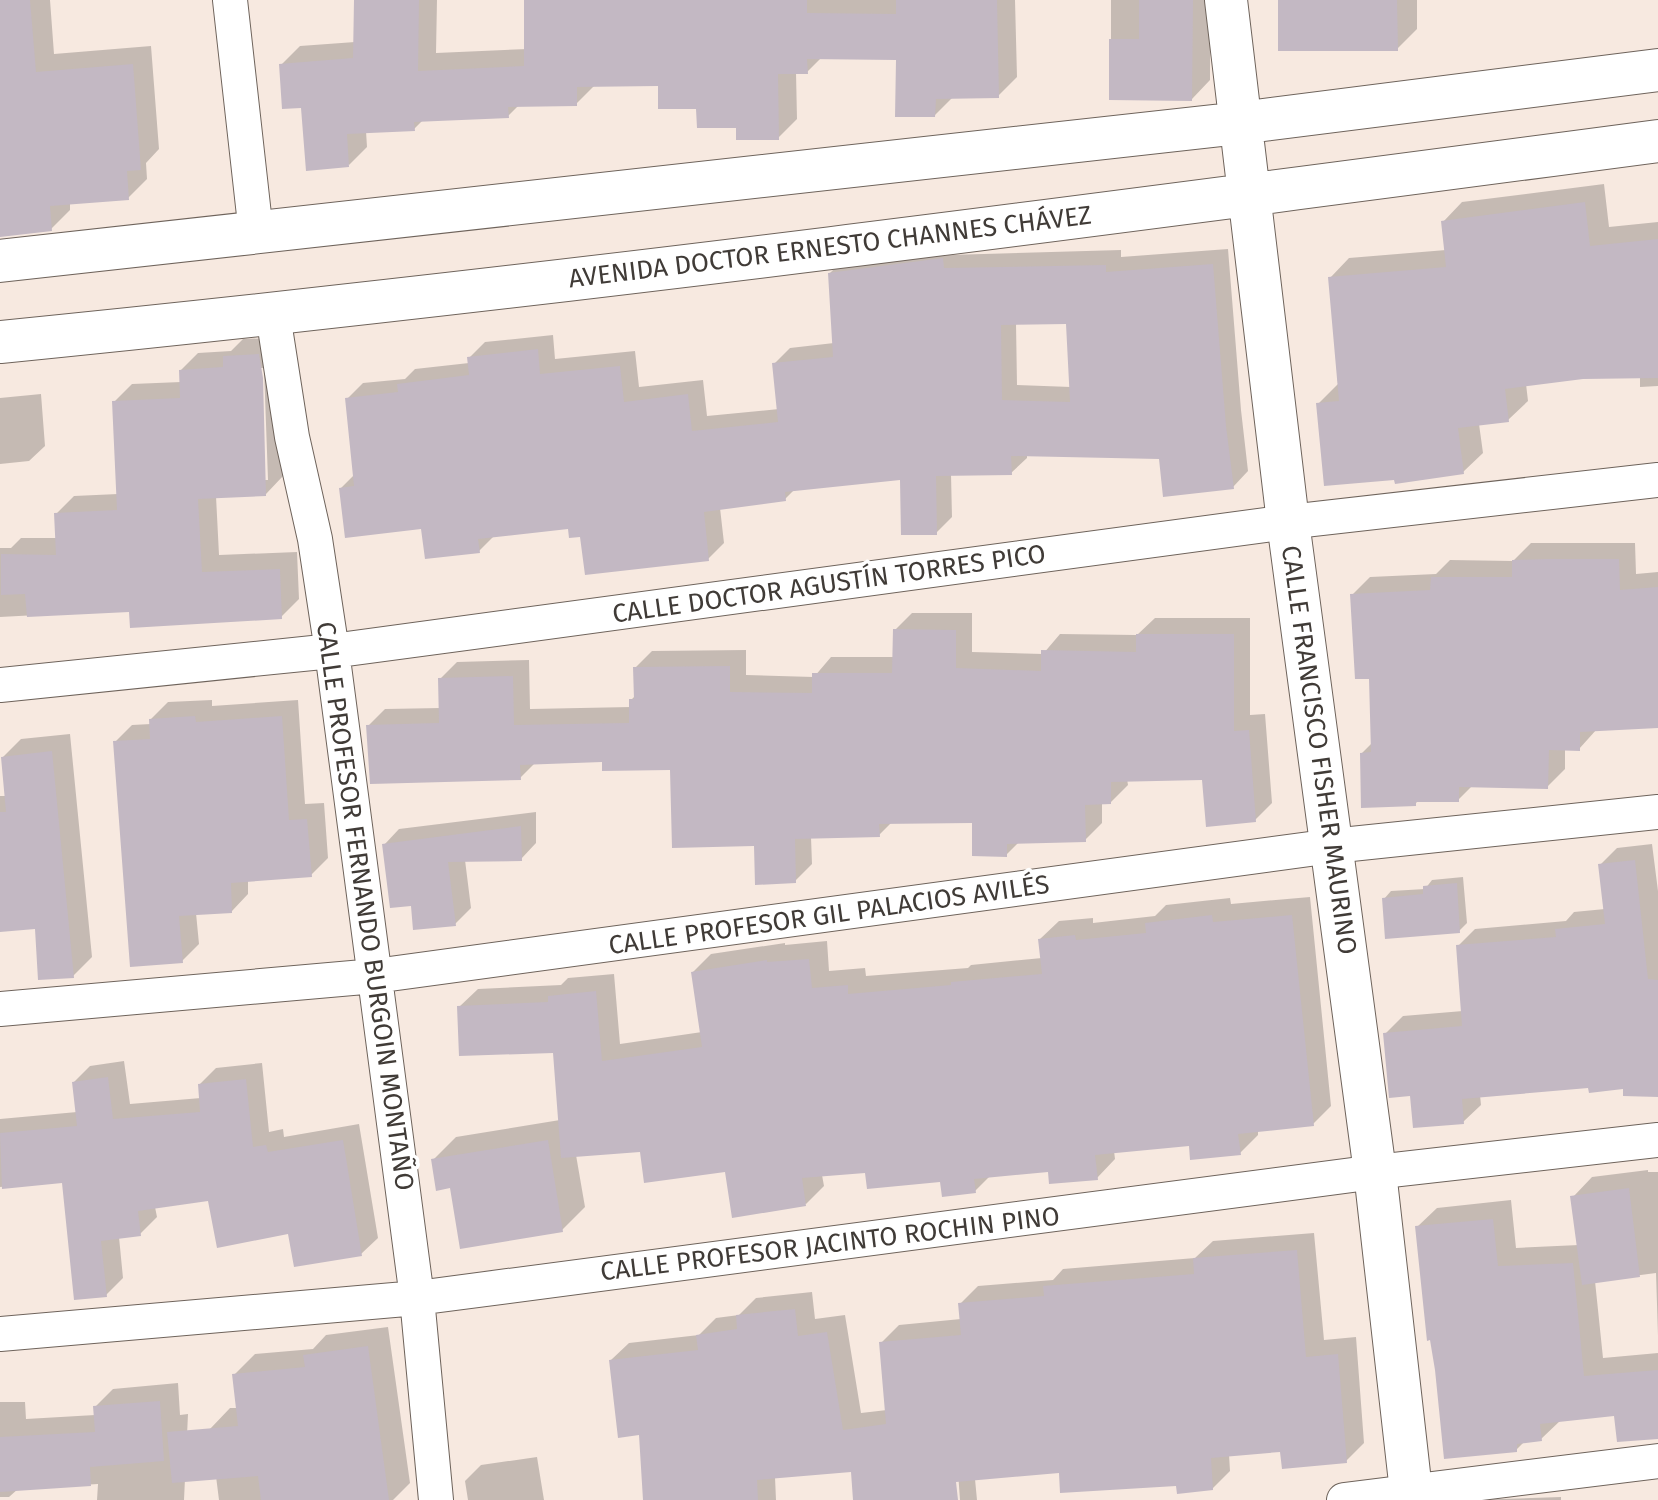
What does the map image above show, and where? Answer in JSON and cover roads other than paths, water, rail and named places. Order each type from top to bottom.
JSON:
[{"type":"street","points":[[230,0],[256,233]]},
{"type":"street","name":"CALLE FRANCISCO FISHER MAURINO","points":[[1226,0],[1288,522],[1375,1172],[1412,1496]]},
{"type":"street","points":[[0,261],[1240,123],[1658,70]]},
{"type":"street","name":"AVENIDA DOCTOR ERNESTO CHANNES CHÁVEZ","points":[[0,342],[273,315],[1249,195],[1658,141]]},
{"type":"street","name":"CALLE PROFESOR FERNANDO BURGOIN MONTAÑO","points":[[273,315],[292,437],[315,539],[332,651],[417,1298],[436,1500]]},
{"type":"street","name":"CALLE DOCTOR AGUSTÍN TORRES PICO","points":[[0,685],[332,651],[1288,522],[1658,480]]},
{"type":"street","name":"CALLE PROFESOR GIL PALACIOS AVILÉS","points":[[0,1009],[375,976],[1332,846],[1658,812]]},
{"type":"street","name":"CALLE PROFESOR JACINTO ROCHIN PINO","points":[[0,1334],[417,1298],[1375,1172],[1658,1140]]},
{"type":"street","points":[[1344,1500],[1412,1496],[1658,1461]]}]
